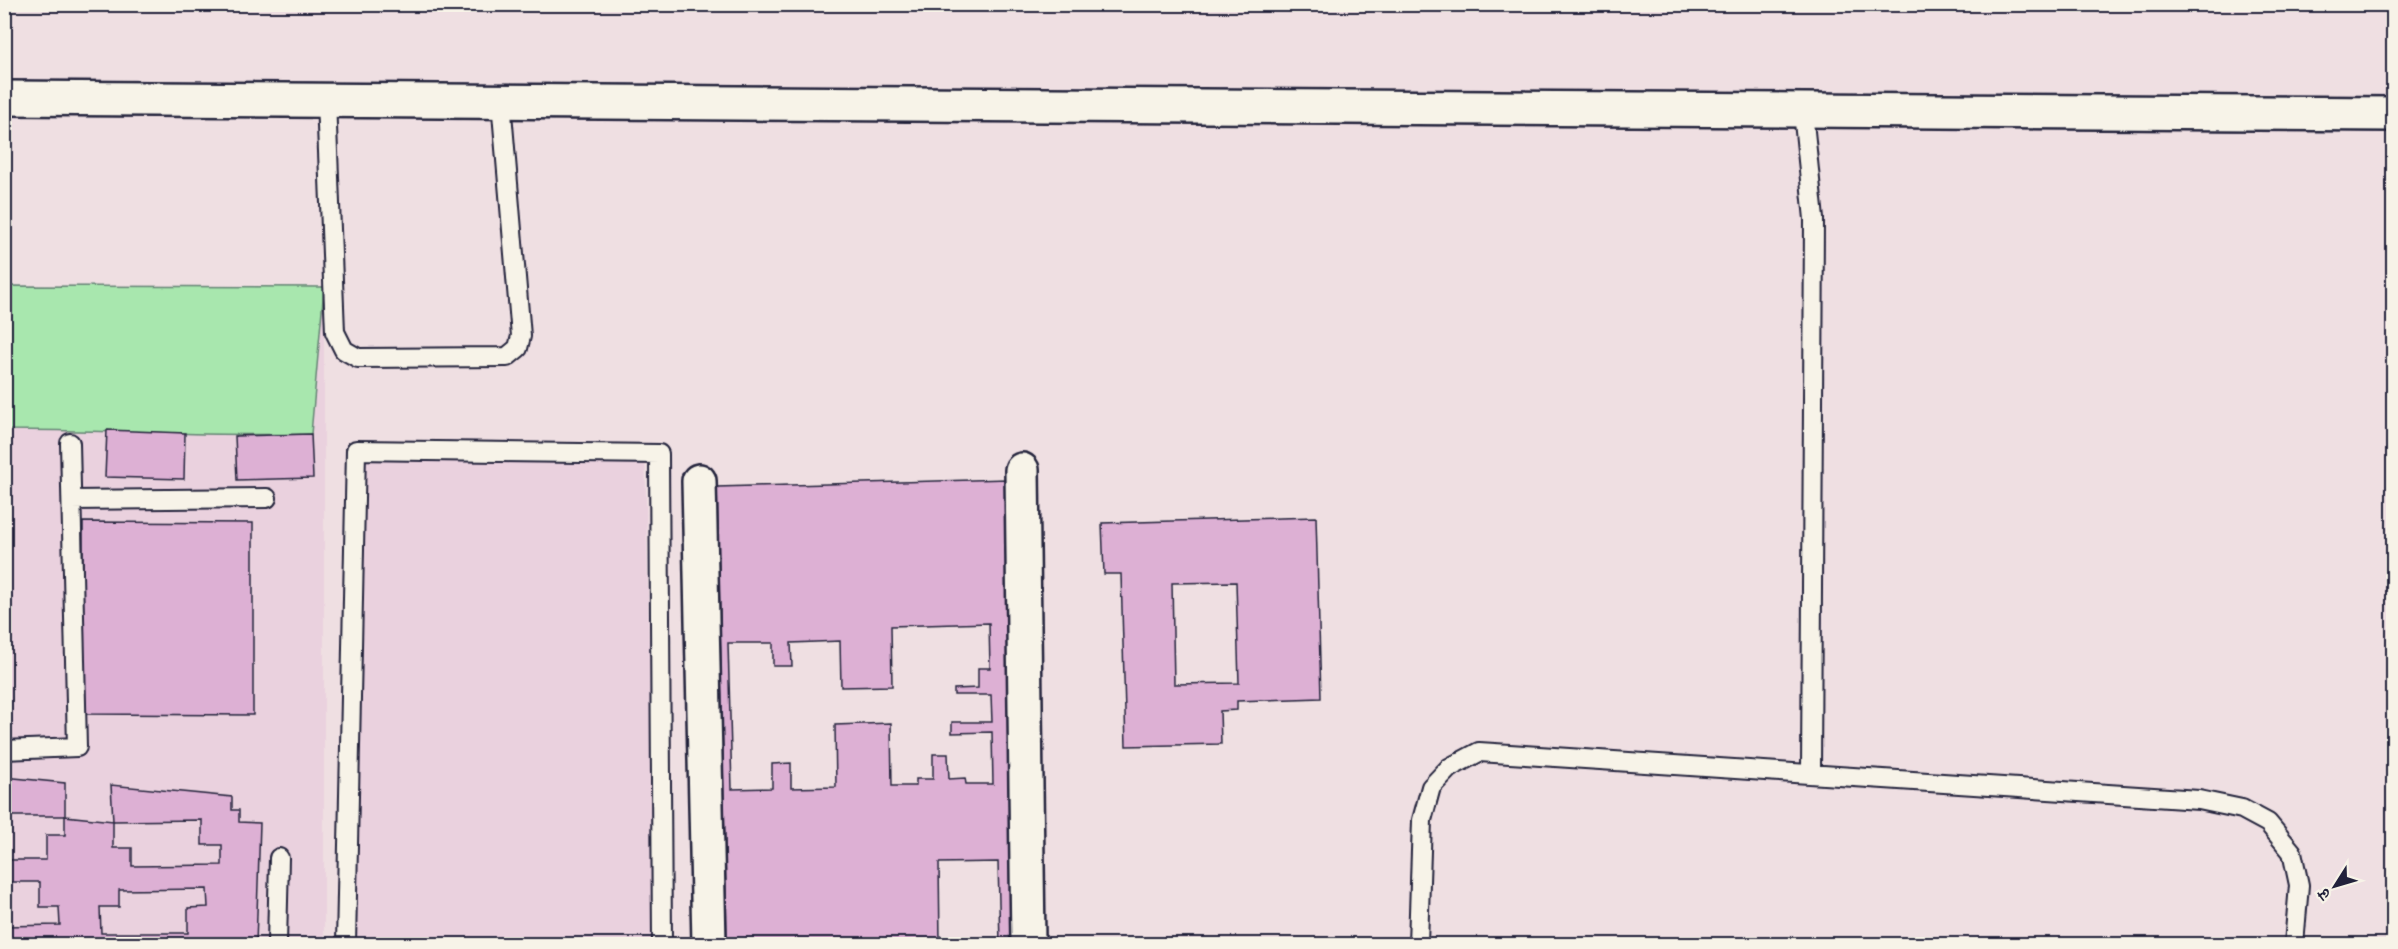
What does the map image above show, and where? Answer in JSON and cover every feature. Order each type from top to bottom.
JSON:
[{"type":"street","points":[[4,98],[1803,112],[2394,114]]},
{"type":"street","points":[[1022,470],[1028,945]]},
{"type":"street","points":[[699,481],[708,945]]},
{"type":"lane","points":[[326,100],[335,332],[344,350],[358,358],[507,357],[518,348],[521,336],[501,101]]},
{"type":"lane","points":[[1803,112],[1814,219],[1811,774]]},
{"type":"lane","points":[[4,750],[77,747],[70,442]]},
{"type":"lane","points":[[346,945],[356,450],[659,454],[662,945]]},
{"type":"lane","points":[[72,500],[267,498]]},
{"type":"lane","points":[[1418,945],[1422,820],[1431,788],[1449,768],[1479,752],[2199,800],[2242,809],[2268,823],[2292,852],[2299,885],[2294,945]]},
{"type":"lane","points":[[277,945],[279,858]]},
{"type":"shaded area","points":[[5,286],[324,287],[324,944],[5,944]]},
{"type":"shaded area","points":[[645,449],[655,944],[353,944],[356,450]]},
{"type":"green space","points":[[5,286],[324,287],[311,434],[234,435],[5,430]]},
{"type":"building","points":[[107,430],[185,433],[184,479],[105,477]]},
{"type":"building","points":[[311,434],[313,478],[237,480],[235,436]]},
{"type":"building","points":[[1008,479],[1014,944],[727,944],[717,487]]},
{"type":"building","points":[[1316,517],[1321,698],[1237,701],[1237,710],[1220,711],[1221,744],[1126,746],[1121,574],[1104,574],[1102,523]],"holes":[[[1236,582],[1239,683],[1174,684],[1172,583]]]},
{"type":"building","points":[[83,522],[253,523],[253,715],[85,714],[85,662],[76,662],[76,578],[83,579]]},
{"type":"building","points":[[989,623],[990,668],[978,668],[978,688],[954,689],[954,695],[991,695],[992,722],[952,722],[952,733],[992,732],[993,784],[966,784],[965,778],[949,779],[948,754],[933,754],[933,779],[916,779],[916,786],[892,786],[891,723],[835,725],[836,787],[791,788],[791,763],[772,764],[772,788],[732,789],[728,643],[773,643],[773,666],[792,666],[791,643],[840,641],[841,687],[892,686],[891,626]]},
{"type":"building","points":[[4,777],[65,783],[65,816],[113,821],[111,785],[232,797],[232,810],[239,810],[239,822],[260,823],[256,944],[4,944]]},
{"type":"building","points":[[4,816],[65,816],[65,835],[46,835],[46,860],[4,860]]},
{"type":"building","points":[[202,820],[202,845],[222,845],[222,865],[132,866],[132,848],[113,848],[113,821]]},
{"type":"building","points":[[998,862],[1000,944],[940,944],[939,863]]},
{"type":"building","points":[[4,882],[40,882],[40,907],[59,907],[60,925],[4,926]]},
{"type":"building","points":[[207,889],[208,907],[188,908],[188,933],[101,933],[100,907],[119,907],[119,890]]}]
